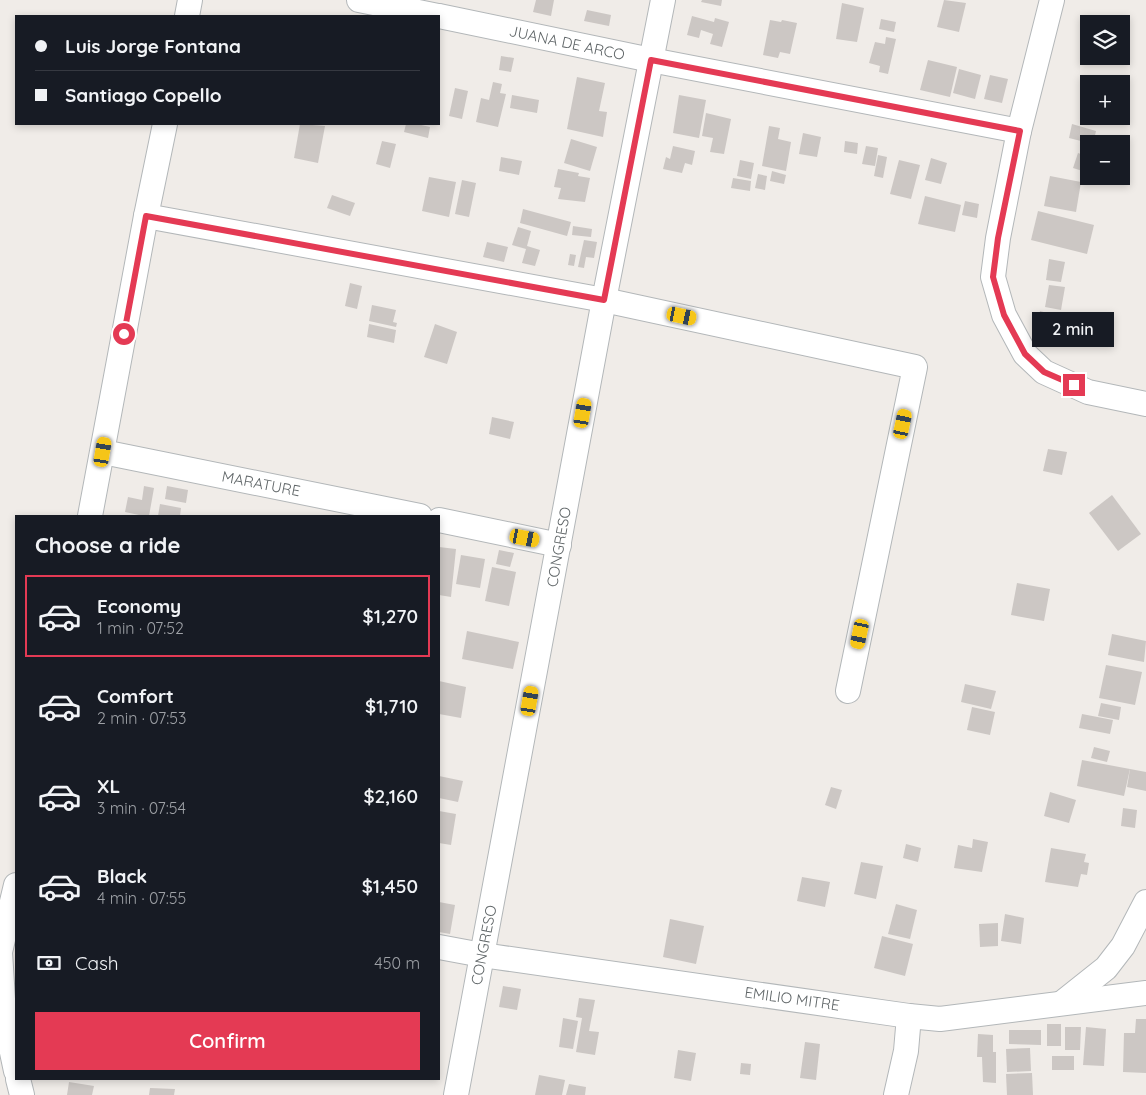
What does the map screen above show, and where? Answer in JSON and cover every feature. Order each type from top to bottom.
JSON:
[{"type":"street","points":[[187,15],[190,0]]},
{"type":"street","name":"JUANA DE ARCO","points":[[359,0],[433,15]]},
{"type":"street","name":"CONGRESO","points":[[456,1095],[604,300],[663,0]]},
{"type":"street","points":[[1052,0],[1020,131],[998,238],[993,277],[1004,315],[1025,354],[1044,372],[1088,392],[1146,404]]},
{"type":"street","name":"JUANA DE ARCO","points":[[440,16],[651,60],[1020,131]]},
{"type":"street","points":[[90,515],[165,125]]},
{"type":"street","points":[[146,216],[604,300],[915,367],[848,691]]},
{"type":"street","name":"MARATURE","points":[[103,452],[415,515]]},
{"type":"street","points":[[440,520],[559,544]]},
{"type":"street","points":[[15,890],[0,952],[4,1015],[15,1065]]},
{"type":"street","points":[[1062,1003],[1106,968],[1123,946],[1146,902]]},
{"type":"street","name":"EMILIO MITRE","points":[[440,947],[482,955],[940,1019],[1146,993]]},
{"type":"street","points":[[896,1095],[906,1051],[909,1016]]},
{"type":"street","points":[[18,1080],[22,1095]]},
{"type":"building","points":[[536,0],[554,0],[551,16],[533,12]]},
{"type":"building","points":[[702,0],[722,0],[721,6],[701,2]]},
{"type":"building","points":[[944,0],[966,3],[959,32],[937,27]]},
{"type":"building","points":[[842,3],[864,8],[857,42],[836,39]]},
{"type":"building","points":[[587,10],[611,15],[609,26],[584,21]]},
{"type":"building","points":[[692,16],[714,22],[715,18],[729,22],[722,47],[710,44],[713,34],[701,30],[699,38],[687,35]]},
{"type":"building","points":[[881,19],[896,22],[894,32],[879,29]]},
{"type":"building","points":[[770,20],[797,23],[790,54],[780,52],[778,58],[763,55]]},
{"type":"building","points":[[886,37],[896,39],[888,74],[879,72],[880,66],[869,63],[875,42],[885,44]]},
{"type":"building","points":[[501,56],[514,58],[511,72],[499,70]]},
{"type":"building","points":[[928,60],[957,67],[950,97],[920,90]]},
{"type":"building","points":[[959,69],[981,75],[975,99],[953,93]]},
{"type":"building","points":[[990,75],[1008,79],[1002,103],[984,99]]},
{"type":"building","points":[[577,77],[605,83],[599,111],[607,112],[603,137],[567,129]]},
{"type":"building","points":[[493,82],[502,84],[500,93],[506,94],[498,127],[476,122],[481,98],[489,100]]},
{"type":"building","points":[[455,88],[468,91],[462,119],[449,116]]},
{"type":"building","points":[[512,95],[539,100],[537,113],[510,108]]},
{"type":"building","points":[[679,95],[706,100],[699,138],[673,133]]},
{"type":"building","points":[[706,113],[731,119],[724,154],[710,152],[713,138],[702,136]]},
{"type":"building","points":[[1072,124],[1096,131],[1095,135],[1080,135],[1080,141],[1069,138]]},
{"type":"building","points":[[300,125],[325,126],[318,163],[294,158]]},
{"type":"building","points":[[406,125],[430,127],[428,138],[404,132]]},
{"type":"building","points":[[769,126],[780,128],[778,139],[791,142],[786,171],[762,166]]},
{"type":"building","points":[[803,133],[821,137],[817,157],[799,154]]},
{"type":"building","points":[[571,139],[597,147],[590,171],[564,163]]},
{"type":"building","points":[[382,141],[396,144],[390,168],[376,164]]},
{"type":"building","points":[[845,141],[858,143],[857,154],[844,152]]},
{"type":"building","points":[[673,146],[695,151],[692,165],[685,163],[682,173],[663,169],[666,157],[670,159]]},
{"type":"building","points":[[866,146],[878,148],[875,166],[862,164]]},
{"type":"building","points":[[1078,153],[1080,154],[1080,170],[1073,168]]},
{"type":"building","points":[[878,155],[887,157],[883,178],[874,176]]},
{"type":"building","points":[[501,157],[522,161],[519,175],[499,171]]},
{"type":"building","points":[[931,158],[947,163],[941,184],[925,180]]},
{"type":"building","points":[[740,160],[754,163],[751,179],[737,176]]},
{"type":"building","points":[[899,160],[920,165],[911,199],[890,194]]},
{"type":"building","points":[[558,169],[579,173],[578,176],[590,178],[585,202],[558,199],[561,188],[554,187]]},
{"type":"building","points":[[772,171],[786,175],[784,184],[770,181]]},
{"type":"building","points":[[758,174],[767,176],[765,190],[755,188]]},
{"type":"building","points":[[1050,176],[1080,182],[1076,212],[1044,206]]},
{"type":"building","points":[[429,177],[456,182],[449,217],[422,211]]},
{"type":"building","points":[[733,178],[751,181],[750,191],[731,188]]},
{"type":"building","points":[[462,180],[476,183],[469,217],[455,214]]},
{"type":"building","points":[[332,195],[355,203],[350,216],[327,208]]},
{"type":"building","points":[[925,196],[961,205],[955,232],[918,224]]},
{"type":"building","points":[[965,201],[979,204],[977,218],[962,215]]},
{"type":"building","points":[[523,209],[571,222],[567,236],[520,223]]},
{"type":"building","points":[[1038,211],[1094,225],[1087,254],[1031,240]]},
{"type":"building","points":[[573,226],[592,229],[591,237],[572,235]]},
{"type":"building","points":[[518,227],[531,231],[527,246],[540,250],[535,266],[522,263],[526,249],[512,245]]},
{"type":"building","points":[[584,240],[597,242],[594,258],[586,257],[584,268],[578,267]]},
{"type":"building","points":[[487,242],[508,247],[504,262],[483,257]]},
{"type":"building","points":[[570,254],[576,255],[574,266],[568,265]]},
{"type":"building","points":[[1049,259],[1065,262],[1061,282],[1046,280]]},
{"type":"building","points":[[350,283],[362,286],[357,309],[345,306]]},
{"type":"building","points":[[1049,285],[1065,287],[1061,310],[1045,307]]},
{"type":"building","points":[[372,305],[396,310],[393,322],[397,323],[396,327],[369,321]]},
{"type":"building","points":[[1040,311],[1062,317],[1059,329],[1037,323]]},
{"type":"building","points":[[369,324],[396,330],[394,343],[367,337]]},
{"type":"building","points":[[435,324],[457,332],[447,364],[424,357]]},
{"type":"building","points":[[492,417],[514,422],[510,439],[489,434]]},
{"type":"building","points":[[1048,449],[1067,452],[1062,475],[1043,471]]},
{"type":"building","points":[[144,486],[154,488],[149,515],[125,512],[128,497],[142,500]]},
{"type":"building","points":[[167,486],[188,490],[186,503],[165,499]]},
{"type":"building","points":[[1112,495],[1141,534],[1118,551],[1089,513]]},
{"type":"building","points":[[160,504],[181,508],[180,515],[158,515]]},
{"type":"building","points":[[440,547],[456,549],[451,597],[440,595]]},
{"type":"building","points":[[499,550],[514,553],[510,567],[496,564]]},
{"type":"building","points":[[461,555],[485,559],[480,588],[456,584]]},
{"type":"building","points":[[492,567],[516,572],[509,606],[485,601]]},
{"type":"building","points":[[1017,583],[1050,589],[1044,621],[1011,615]]},
{"type":"building","points":[[467,631],[519,642],[513,669],[462,659]]},
{"type":"building","points":[[1112,634],[1146,641],[1144,662],[1108,655]]},
{"type":"building","points":[[1106,665],[1142,672],[1135,705],[1099,698]]},
{"type":"building","points":[[440,681],[466,687],[461,718],[440,714]]},
{"type":"building","points":[[965,684],[996,691],[991,709],[961,702]]},
{"type":"building","points":[[1101,703],[1121,707],[1119,720],[1098,716]]},
{"type":"building","points":[[972,707],[995,712],[990,735],[967,730]]},
{"type":"building","points":[[1082,714],[1113,720],[1110,734],[1079,728]]},
{"type":"building","points":[[1094,747],[1110,751],[1107,762],[1091,758]]},
{"type":"building","points":[[1082,760],[1130,769],[1124,796],[1077,786]]},
{"type":"building","points":[[1130,769],[1146,772],[1146,791],[1127,787]]},
{"type":"building","points":[[440,776],[463,781],[458,802],[440,798]]},
{"type":"building","points":[[831,787],[842,790],[836,809],[825,805]]},
{"type":"building","points":[[1050,792],[1076,800],[1069,823],[1044,816]]},
{"type":"building","points":[[1123,808],[1137,810],[1135,828],[1121,826]]},
{"type":"building","points":[[440,811],[456,814],[451,845],[440,843]]},
{"type":"building","points":[[973,839],[988,842],[982,872],[954,868],[958,845],[972,848]]},
{"type":"building","points":[[906,844],[921,848],[918,862],[903,858]]},
{"type":"building","points":[[1051,848],[1086,854],[1084,862],[1089,863],[1087,875],[1081,874],[1078,887],[1045,882]]},
{"type":"building","points":[[861,862],[883,866],[876,899],[854,894]]},
{"type":"building","points":[[802,877],[830,882],[825,907],[797,901]]},
{"type":"building","points":[[440,902],[455,905],[450,934],[440,932]]},
{"type":"building","points":[[896,904],[917,910],[910,939],[888,934]]},
{"type":"building","points":[[1005,914],[1024,918],[1021,944],[1001,941]]},
{"type":"building","points":[[670,919],[704,926],[696,964],[663,957]]},
{"type":"building","points":[[998,923],[998,946],[980,947],[979,924]]},
{"type":"building","points":[[882,936],[913,944],[905,976],[874,968]]},
{"type":"building","points":[[503,986],[521,989],[517,1010],[499,1007]]},
{"type":"building","points":[[579,998],[595,1000],[589,1031],[599,1032],[595,1055],[576,1052],[582,1018],[576,1017]]},
{"type":"building","points":[[563,1018],[578,1021],[573,1049],[559,1047]]},
{"type":"building","points":[[1136,1019],[1146,1019],[1146,1073],[1123,1072],[1124,1033],[1135,1033]]},
{"type":"building","points":[[1047,1024],[1061,1024],[1061,1046],[1047,1046]]},
{"type":"building","points":[[1065,1027],[1081,1027],[1080,1050],[1065,1050]]},
{"type":"building","points":[[1086,1027],[1106,1029],[1104,1066],[1083,1065]]},
{"type":"building","points":[[1009,1030],[1041,1030],[1041,1045],[1009,1044]]},
{"type":"building","points":[[978,1034],[993,1035],[993,1052],[996,1052],[996,1083],[983,1082],[982,1057],[977,1057]]},
{"type":"building","points":[[805,1042],[820,1044],[816,1080],[800,1078]]},
{"type":"building","points":[[1030,1048],[1031,1071],[1007,1072],[1006,1049]]},
{"type":"building","points":[[678,1050],[696,1053],[691,1081],[674,1078]]},
{"type":"building","points":[[1052,1056],[1074,1056],[1074,1070],[1052,1070]]},
{"type":"building","points":[[741,1063],[751,1064],[750,1075],[740,1074]]},
{"type":"building","points":[[1032,1073],[1033,1095],[1007,1095],[1006,1074]]},
{"type":"building","points":[[539,1075],[565,1080],[562,1095],[535,1095]]},
{"type":"building","points":[[69,1082],[94,1086],[92,1095],[67,1095]]},
{"type":"building","points":[[569,1084],[586,1087],[585,1095],[566,1095]]},
{"type":"building","points":[[150,1088],[175,1089],[174,1095],[149,1095]]},
{"type":"route","points":[[124,334],[146,216],[604,300],[651,60],[1020,131],[998,238],[993,277],[1004,315],[1025,354],[1044,372],[1074,385]]}]
